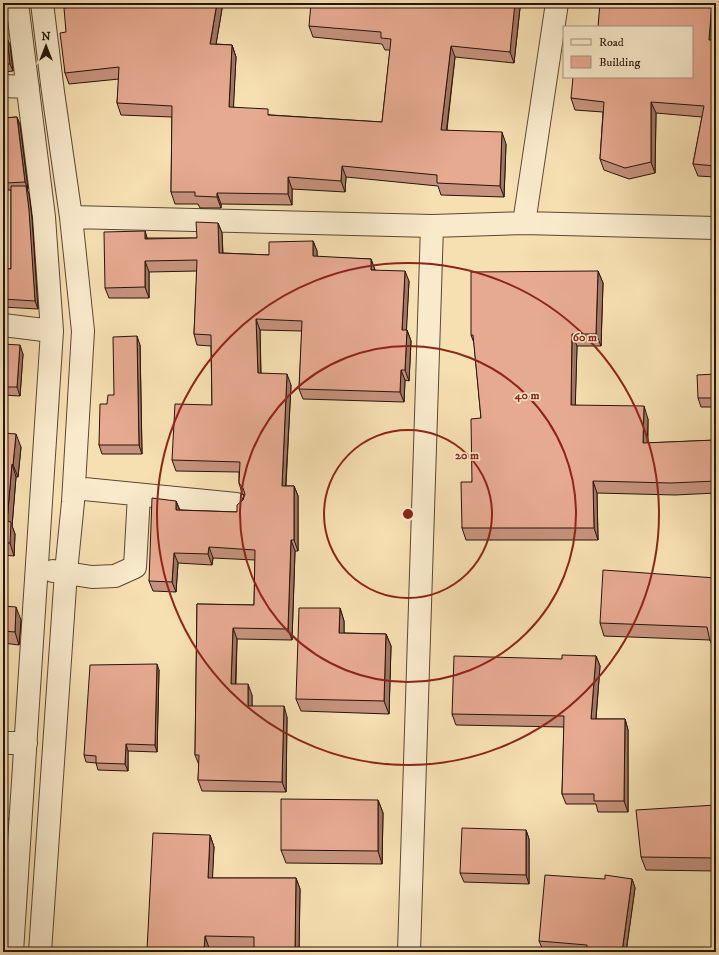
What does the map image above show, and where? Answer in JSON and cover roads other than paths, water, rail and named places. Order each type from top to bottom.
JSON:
[{"type":"street","points":[[9,942],[26,743],[52,330],[44,217],[18,3]]},
{"type":"street","points":[[40,952],[84,331],[71,218],[42,3]]},
{"type":"street","points":[[524,223],[558,3]]},
{"type":"street","points":[[3,86],[28,87]]},
{"type":"street","points":[[71,218],[432,226],[524,223],[716,228]]},
{"type":"street","points":[[409,952],[432,226]]},
{"type":"street","points":[[3,325],[52,330]]},
{"type":"street","points":[[74,488],[236,504]]},
{"type":"street","points":[[37,570],[92,576],[116,576],[135,567],[139,495]]},
{"type":"street","points":[[3,743],[26,743]]}]
